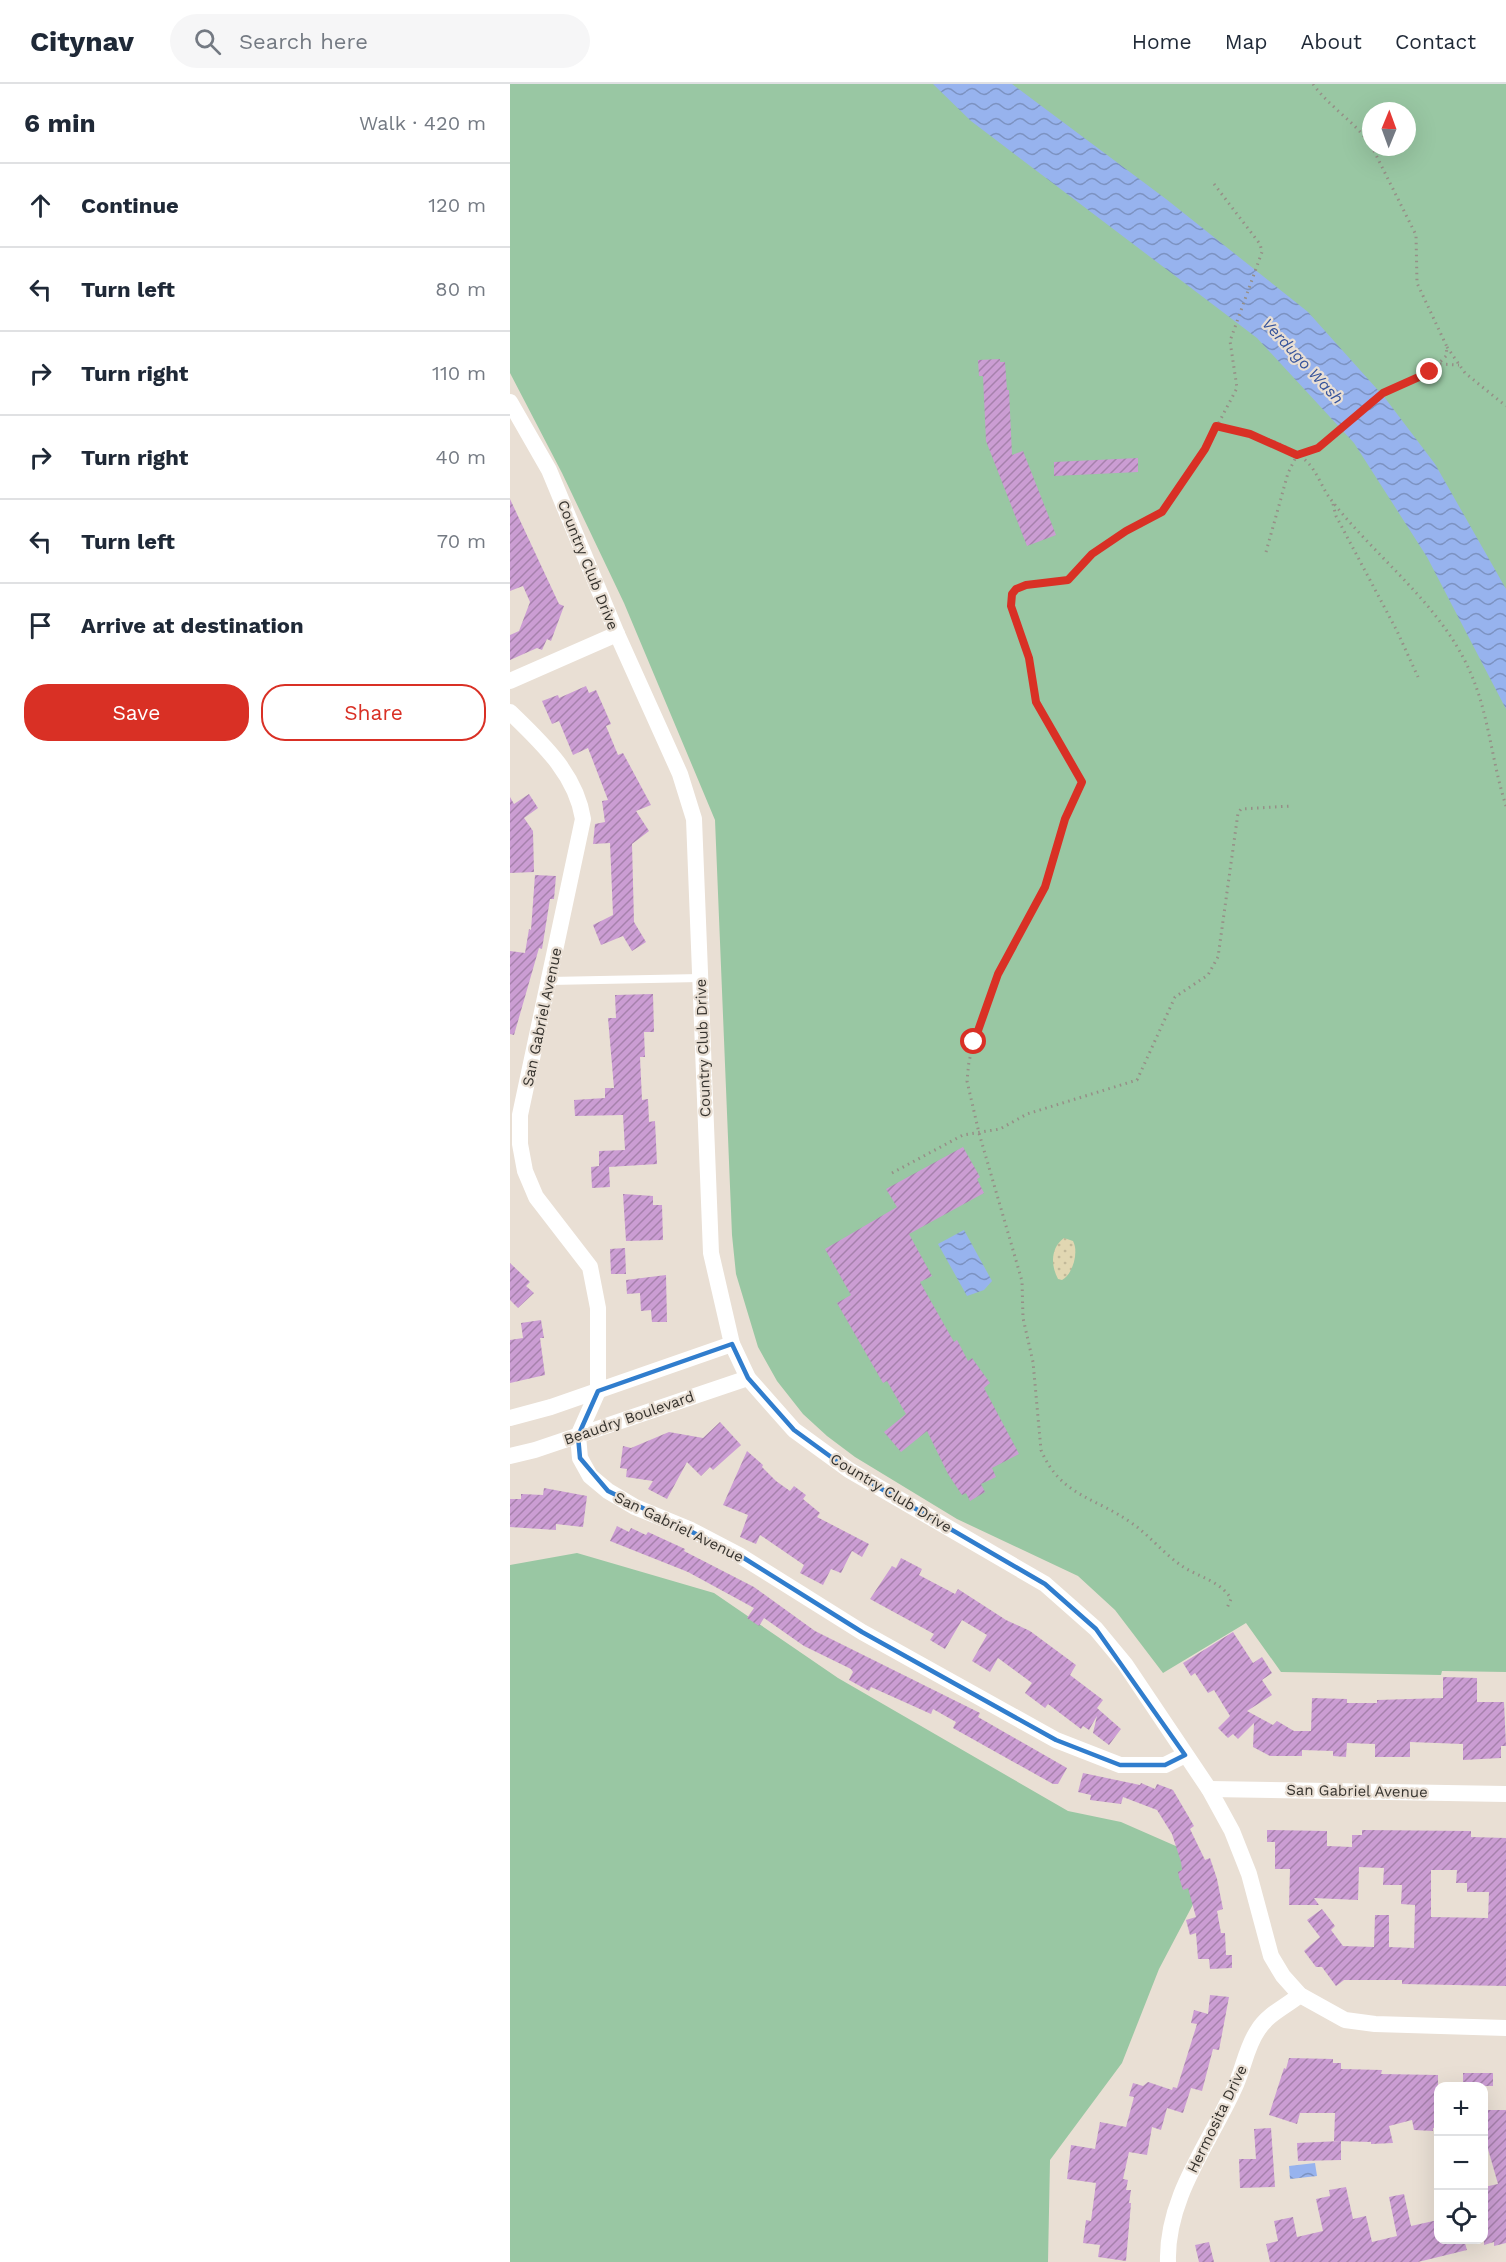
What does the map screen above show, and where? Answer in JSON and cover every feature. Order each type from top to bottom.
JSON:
[{"type":"street","name":"Country Club Drive","points":[[510,402],[549,470],[617,634],[680,774],[694,819],[711,1253],[732,1344],[748,1378],[794,1430],[849,1470],[1045,1584],[1095,1629],[1125,1664],[1209,1789],[1232,1831],[1249,1874],[1271,1956],[1283,1977],[1300,1995],[1345,2020],[1375,2024],[1506,2028]]},
{"type":"street","points":[[510,681],[617,634]]},
{"type":"street","name":"San Gabriel Avenue","points":[[510,712],[569,775],[580,800],[583,819],[520,1115],[520,1144],[525,1171],[536,1197],[590,1267],[598,1308],[598,1391],[578,1436],[580,1458],[590,1476],[608,1491],[635,1507],[692,1530],[739,1555],[862,1632],[1045,1735],[1120,1765],[1165,1765],[1185,1755]]},
{"type":"street","points":[[510,1418],[598,1391],[732,1344]]},
{"type":"street","name":"Beaudry Boulevard","points":[[510,1456],[578,1436],[748,1378]]},
{"type":"street","name":"San Gabriel Avenue","points":[[1209,1789],[1506,1794]]},
{"type":"street","name":"Hermosita Drive","points":[[1168,2262],[1172,2223],[1188,2178],[1235,2088],[1257,2031],[1271,2014],[1300,1995]]},
{"type":"lane","points":[[550,981],[700,978]]},
{"type":"path","points":[[1312,84],[1332,106],[1351,120],[1362,134]]},
{"type":"path","points":[[1376,156],[1416,235],[1417,283],[1447,347],[1465,373],[1506,406]]},
{"type":"path","points":[[1214,184],[1260,244],[1262,252],[1230,341],[1237,388],[1205,449],[1162,512],[1126,531],[1092,554],[1068,580],[1026,585],[1016,589],[1012,594],[1011,606],[1029,658],[1036,702],[1082,782],[1065,819],[1045,887],[1002,964],[977,1028],[967,1081],[979,1133],[1022,1281],[1023,1318],[1031,1347],[1041,1444],[1046,1462],[1074,1493],[1097,1502],[1131,1522],[1181,1566],[1227,1591],[1231,1599],[1227,1608]]},
{"type":"path","points":[[1266,552],[1288,473],[1297,455],[1318,448],[1383,393],[1421,376],[1440,364],[1446,356],[1447,347]]},
{"type":"path","points":[[1440,364],[1459,365]]},
{"type":"path","points":[[1216,426],[1250,434],[1305,460],[1332,502],[1436,616],[1458,648],[1480,700],[1496,778],[1506,806]]},
{"type":"path","points":[[1332,502],[1336,516],[1397,631],[1418,677]]},
{"type":"path","points":[[892,1173],[963,1134],[1000,1129],[1027,1114],[1137,1080],[1175,997],[1208,975],[1218,957],[1238,813],[1241,809],[1291,806]]},
{"type":"highlighted area","points":[[732,1344],[748,1378],[794,1430],[849,1470],[1045,1584],[1096,1629],[1185,1755],[1165,1765],[1120,1765],[1056,1740],[862,1632],[739,1555],[608,1491],[580,1458],[578,1436],[598,1391]]},
{"type":"green space","points":[[510,84],[1506,84],[1506,1672],[1442,1671],[1441,1675],[1281,1672],[1246,1623],[1163,1673],[1115,1610],[1078,1576],[957,1519],[855,1457],[803,1414],[777,1381],[758,1347],[736,1274],[732,1235],[715,820],[624,603],[562,473],[510,373]]},
{"type":"green space","points":[[577,1553],[714,1593],[838,1678],[1068,1811],[1121,1822],[1178,1847],[1199,1893],[1159,1969],[1122,2063],[1050,2160],[1048,2262],[510,2262],[510,1565]]},
{"type":"sand","points":[[1064,1238],[1073,1241],[1075,1257],[1072,1268],[1062,1280],[1058,1279],[1056,1274],[1053,1257],[1056,1247]]},
{"type":"water","name":"Verdugo Wash","points":[[933,84],[1012,84],[1166,199],[1308,312],[1385,398],[1435,464],[1506,589],[1506,709],[1427,557],[1354,443],[1257,338],[971,121]]},
{"type":"water","points":[[964,1230],[992,1281],[984,1290],[967,1296],[938,1244]]},
{"type":"water","points":[[1315,2163],[1317,2176],[1290,2179],[1289,2166]]},
{"type":"building","points":[[1000,359],[1000,362],[1005,362],[1007,390],[1009,390],[1012,455],[1023,451],[1056,535],[1027,546],[986,441],[983,376],[979,376],[978,360]]},
{"type":"building","points":[[1138,458],[1138,472],[1054,476],[1054,462]]},
{"type":"building","points":[[510,499],[559,604],[564,606],[551,641],[547,639],[542,650],[537,648],[510,660],[510,635],[519,631],[530,602],[523,586],[510,591]]},
{"type":"building","points":[[586,686],[589,693],[596,690],[611,724],[606,726],[618,755],[623,753],[651,805],[636,811],[649,831],[632,844],[634,922],[646,942],[632,951],[623,936],[601,945],[593,925],[613,915],[610,843],[593,844],[595,824],[605,822],[602,801],[608,800],[588,748],[573,755],[559,721],[552,724],[542,701],[558,695],[559,698]]},
{"type":"building","points":[[529,794],[538,808],[524,818],[533,831],[534,872],[510,873],[510,797],[514,804]]},
{"type":"building","points":[[535,875],[556,876],[554,899],[550,899],[542,949],[539,948],[514,1035],[510,1034],[510,951],[525,953],[529,929],[531,930]]},
{"type":"building","points":[[653,994],[654,1032],[644,1032],[645,1057],[640,1057],[642,1100],[648,1099],[649,1122],[655,1121],[657,1164],[609,1167],[610,1187],[592,1188],[591,1167],[599,1166],[599,1151],[625,1150],[623,1115],[575,1116],[574,1100],[605,1098],[605,1088],[614,1088],[608,1018],[616,1018],[615,995]]},
{"type":"building","points":[[963,1147],[980,1177],[977,1179],[984,1193],[909,1234],[932,1276],[920,1282],[954,1342],[957,1340],[968,1361],[972,1358],[990,1383],[984,1388],[1019,1454],[992,1468],[996,1477],[981,1484],[985,1492],[970,1501],[966,1493],[962,1495],[948,1474],[927,1431],[901,1452],[884,1432],[906,1414],[887,1381],[883,1383],[837,1303],[851,1295],[825,1249],[897,1207],[886,1189]]},
{"type":"building","points":[[623,1194],[653,1196],[653,1205],[662,1205],[663,1240],[626,1241]]},
{"type":"building","points":[[625,1248],[626,1274],[611,1274],[610,1249]]},
{"type":"building","points":[[510,1263],[530,1282],[526,1286],[534,1293],[518,1308],[510,1300]]},
{"type":"building","points":[[666,1275],[667,1322],[652,1322],[651,1310],[641,1311],[640,1293],[627,1294],[626,1280]]},
{"type":"building","points":[[541,1320],[544,1338],[540,1338],[545,1375],[510,1383],[510,1340],[523,1338],[521,1323]]},
{"type":"building","points":[[720,1422],[741,1445],[713,1470],[710,1467],[701,1476],[687,1462],[667,1499],[648,1489],[653,1481],[626,1477],[627,1469],[620,1468],[623,1446],[631,1448],[669,1432],[703,1438]]},
{"type":"building","points":[[747,1451],[776,1481],[790,1491],[794,1486],[806,1495],[803,1499],[820,1513],[817,1517],[869,1544],[862,1557],[852,1551],[841,1573],[831,1569],[823,1585],[800,1573],[804,1565],[760,1535],[756,1544],[740,1537],[748,1515],[723,1505]]},
{"type":"building","points":[[544,1488],[587,1496],[583,1527],[556,1524],[556,1530],[510,1527],[510,1499],[521,1499],[521,1494],[543,1495]]},
{"type":"building","points":[[617,1526],[629,1532],[631,1528],[646,1535],[648,1532],[685,1549],[684,1551],[754,1587],[815,1631],[980,1713],[978,1717],[1067,1768],[1058,1784],[1053,1784],[953,1728],[956,1722],[933,1709],[931,1714],[871,1687],[869,1691],[849,1680],[853,1672],[851,1669],[804,1646],[764,1618],[759,1626],[747,1618],[754,1608],[688,1572],[610,1541]]},
{"type":"building","points":[[901,1558],[922,1569],[919,1575],[955,1594],[958,1589],[1006,1620],[1030,1631],[1076,1665],[1070,1675],[1103,1700],[1097,1708],[1121,1729],[1109,1745],[1093,1733],[1097,1716],[1089,1730],[1083,1726],[1081,1729],[1048,1704],[1045,1708],[1025,1693],[1032,1683],[998,1658],[990,1672],[972,1661],[987,1635],[962,1620],[945,1649],[930,1640],[934,1634],[870,1599],[892,1566],[896,1568]]},
{"type":"building","points":[[1233,1632],[1253,1663],[1262,1657],[1272,1673],[1262,1680],[1272,1695],[1247,1711],[1273,1725],[1277,1721],[1294,1731],[1311,1731],[1312,1698],[1347,1699],[1347,1703],[1377,1703],[1377,1700],[1443,1698],[1443,1677],[1477,1678],[1477,1702],[1504,1702],[1506,1746],[1501,1746],[1501,1758],[1463,1760],[1463,1744],[1410,1742],[1410,1757],[1375,1757],[1375,1744],[1347,1743],[1346,1757],[1333,1756],[1333,1751],[1302,1750],[1302,1756],[1270,1756],[1253,1747],[1254,1723],[1238,1739],[1233,1734],[1228,1738],[1218,1728],[1230,1716],[1214,1690],[1208,1693],[1195,1673],[1191,1676],[1183,1663]]},
{"type":"building","points":[[1083,1773],[1140,1785],[1141,1783],[1155,1789],[1157,1784],[1173,1790],[1194,1826],[1190,1829],[1205,1860],[1210,1858],[1217,1879],[1223,1909],[1217,1911],[1221,1933],[1225,1933],[1226,1955],[1232,1955],[1232,1968],[1210,1969],[1209,1959],[1198,1959],[1196,1933],[1190,1935],[1186,1920],[1196,1917],[1188,1888],[1183,1890],[1179,1877],[1178,1872],[1182,1870],[1181,1862],[1172,1834],[1157,1810],[1123,1797],[1121,1804],[1090,1800],[1091,1795],[1078,1792]]},
{"type":"building","points":[[1267,1830],[1327,1831],[1327,1846],[1352,1847],[1352,1835],[1362,1835],[1362,1830],[1471,1831],[1471,1837],[1506,1838],[1506,1986],[1402,1984],[1402,1980],[1344,1980],[1336,1986],[1322,1967],[1316,1967],[1304,1951],[1320,1937],[1307,1920],[1322,1909],[1335,1926],[1331,1930],[1343,1946],[1374,1947],[1375,1915],[1389,1915],[1389,1947],[1414,1948],[1415,1905],[1401,1904],[1402,1885],[1383,1885],[1384,1868],[1359,1867],[1358,1900],[1314,1898],[1319,1905],[1289,1905],[1290,1869],[1275,1869],[1275,1842],[1267,1842]],"holes":[[[1431,1870],[1457,1870],[1456,1883],[1467,1883],[1467,1892],[1489,1892],[1488,1918],[1431,1917]]]},
{"type":"building","points":[[1210,1995],[1229,1997],[1219,2050],[1213,2049],[1202,2091],[1191,2088],[1183,2113],[1167,2108],[1161,2130],[1152,2127],[1147,2155],[1129,2152],[1123,2179],[1128,2180],[1126,2190],[1131,2190],[1126,2261],[1098,2257],[1100,2245],[1083,2243],[1086,2220],[1091,2221],[1096,2183],[1067,2179],[1071,2145],[1095,2149],[1100,2122],[1126,2127],[1134,2097],[1129,2096],[1133,2083],[1143,2086],[1148,2082],[1172,2090],[1173,2087],[1177,2088],[1197,2024],[1191,2023],[1194,2010],[1208,2014]]},
{"type":"building","points":[[1289,2058],[1333,2059],[1333,2063],[1341,2063],[1341,2069],[1382,2070],[1381,2074],[1438,2075],[1438,2082],[1434,2082],[1433,2131],[1414,2130],[1412,2120],[1389,2126],[1393,2143],[1334,2141],[1335,2113],[1300,2113],[1297,2124],[1269,2115],[1284,2068],[1286,2069]]},
{"type":"building","points":[[1463,2073],[1493,2073],[1493,2086],[1488,2086],[1488,2082],[1463,2082]]},
{"type":"building","points":[[1488,2110],[1506,2110],[1506,2243],[1494,2246],[1494,2242],[1488,2244],[1488,2186],[1498,2184],[1488,2149]]},
{"type":"building","points":[[1271,2128],[1275,2187],[1240,2188],[1239,2159],[1256,2159],[1254,2129]]},
{"type":"building","points":[[1341,2141],[1341,2160],[1298,2161],[1297,2143]]},
{"type":"building","points":[[1346,2187],[1353,2219],[1366,2216],[1372,2242],[1397,2236],[1389,2197],[1404,2194],[1411,2226],[1434,2221],[1434,2244],[1465,2244],[1467,2250],[1418,2262],[1270,2262],[1266,2244],[1278,2241],[1274,2221],[1293,2217],[1297,2237],[1323,2231],[1316,2199],[1330,2196],[1329,2190]]},
{"type":"building","points":[[1209,2242],[1214,2262],[1199,2262],[1195,2245]]},
{"type":"route","points":[[974,1042],[982,1013],[1002,964],[1038,904],[1051,873],[1065,819],[1081,789],[1082,782],[1080,775],[1062,749],[1052,725],[1036,702],[1029,658],[1011,606],[1012,594],[1016,589],[1026,585],[1068,580],[1092,554],[1126,531],[1162,512],[1205,449],[1216,426],[1250,434],[1277,444],[1297,455],[1318,448],[1383,393],[1430,372]]}]
